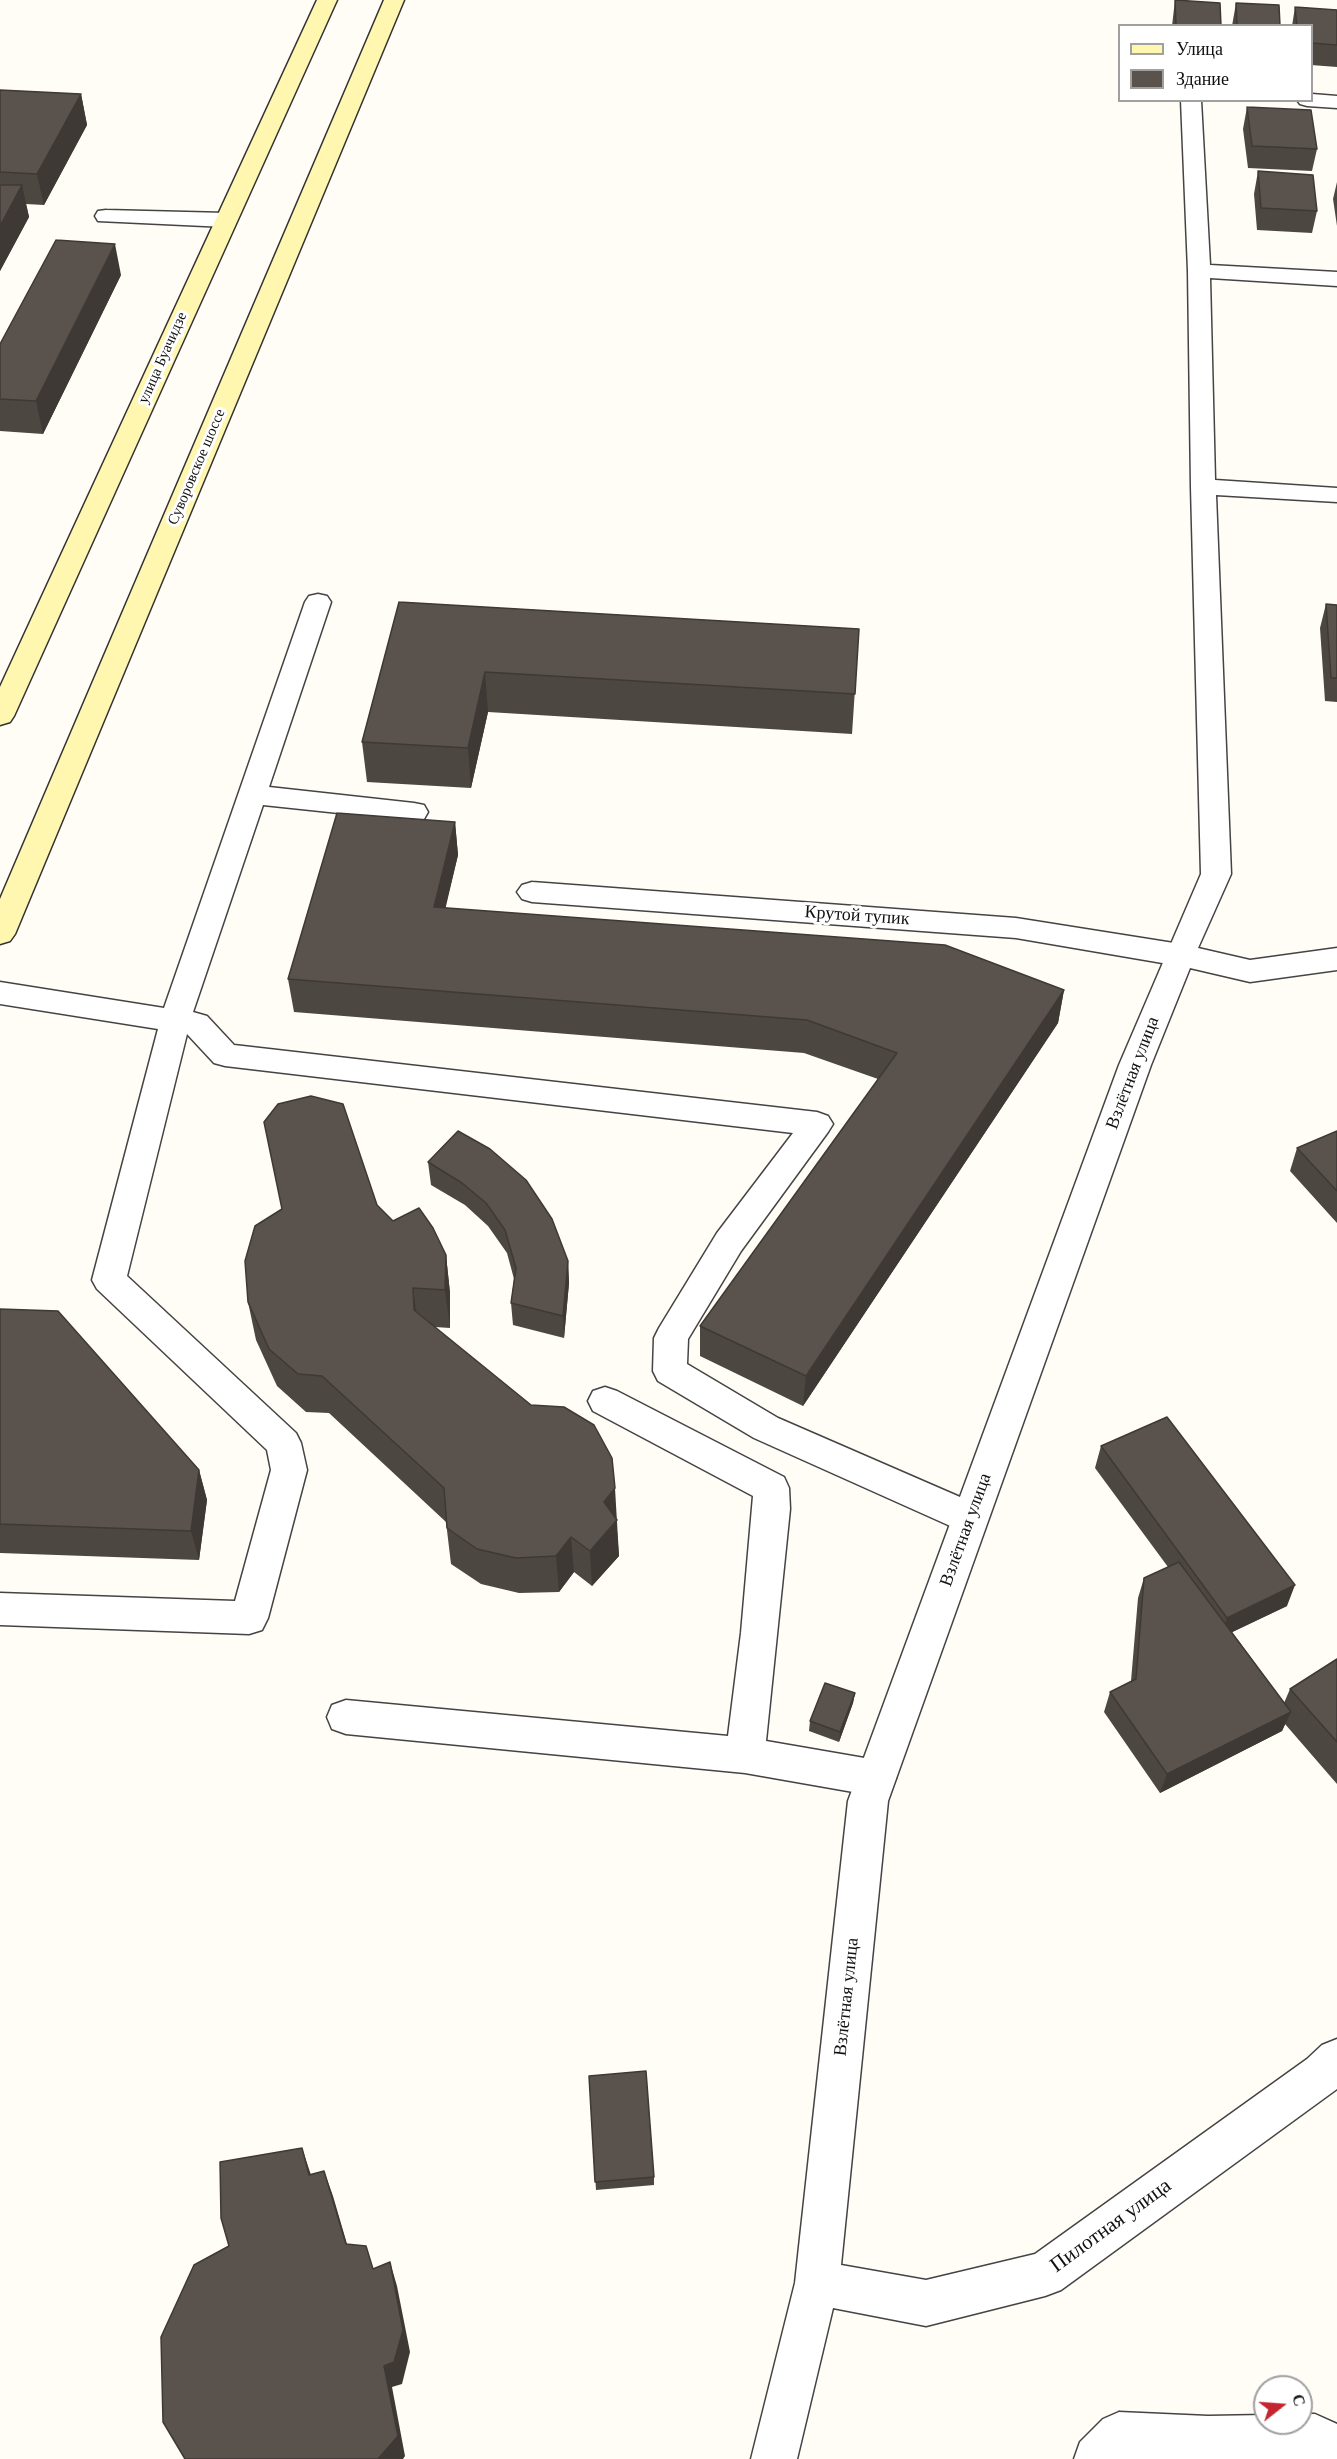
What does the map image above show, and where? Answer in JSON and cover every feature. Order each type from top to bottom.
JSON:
[{"type":"main road","name":"улица Буачидзе","points":[[0,716],[327,0]]},
{"type":"main road","name":"Суворовское шоссе","points":[[0,934],[394,0]]},
{"type":"street","points":[[1313,100],[1337,102]]},
{"type":"street","name":"Взлётная улица","points":[[817,2283],[868,1801],[1135,1065],[1216,874],[1203,487],[1199,272],[1191,102]]},
{"type":"street","points":[[106,216],[226,220]]},
{"type":"street","points":[[1199,272],[1337,279]]},
{"type":"street","points":[[1203,487],[1337,495]]},
{"type":"street","points":[[0,1609],[249,1618],[289,1470],[283,1443],[109,1280],[175,1021],[318,602]]},
{"type":"street","points":[[252,795],[414,812]]},
{"type":"street","name":"Крутой тупик","points":[[532,892],[1016,928],[1180,955]]},
{"type":"street","points":[[1180,955],[1250,971],[1337,959]]},
{"type":"street","points":[[0,993],[196,1024],[225,1055],[817,1124],[729,1242],[671,1338],[670,1371],[766,1428],[970,1518]]},
{"type":"street","points":[[604,1401],[771,1488],[772,1509],[762,1622],[745,1755]]},
{"type":"street","points":[[346,1717],[745,1755],[876,1779]]},
{"type":"street","name":"Пилотная улица","points":[[817,2283],[926,2303],[1045,2274],[1322,2074],[1337,2060]]},
{"type":"street","points":[[774,2459],[817,2283]]},
{"type":"street","points":[[1097,2459],[1119,2435],[1208,2439],[1315,2438],[1337,2451]]},
{"type":"building","points":[[1175,0],[1220,3],[1221,24],[1176,24]]},
{"type":"building","points":[[1236,3],[1279,5],[1280,24],[1237,24]]},
{"type":"building","points":[[1295,7],[1337,10],[1337,45],[1313,43],[1313,24],[1297,24]]},
{"type":"building","points":[[0,90],[81,94],[37,174],[0,172]]},
{"type":"building","points":[[1247,107],[1311,110],[1317,149],[1252,146]]},
{"type":"building","points":[[1258,171],[1313,175],[1317,211],[1261,208]]},
{"type":"building","points":[[0,185],[22,185],[0,226]]},
{"type":"building","points":[[56,240],[115,244],[36,401],[0,399],[0,344]]},
{"type":"building","points":[[399,602],[859,629],[855,694],[485,672],[468,748],[362,742]]},
{"type":"building","points":[[1326,604],[1337,605],[1337,678],[1331,678]]},
{"type":"building","points":[[337,813],[455,822],[434,907],[945,945],[1064,990],[806,1376],[700,1326],[897,1053],[807,1020],[288,979]]},
{"type":"building","points":[[311,1096],[343,1104],[377,1205],[393,1221],[419,1208],[433,1228],[446,1255],[445,1290],[413,1288],[414,1310],[531,1405],[564,1407],[594,1425],[612,1458],[615,1488],[604,1502],[617,1520],[590,1551],[571,1537],[556,1556],[516,1558],[477,1549],[447,1528],[444,1488],[322,1376],[298,1374],[269,1349],[248,1302],[245,1261],[255,1226],[282,1209],[264,1122],[278,1104]]},
{"type":"building","points":[[458,1131],[490,1149],[526,1180],[552,1219],[568,1261],[563,1316],[511,1303],[516,1268],[505,1230],[486,1203],[462,1183],[428,1162]]},
{"type":"building","points":[[1337,1131],[1337,1191],[1297,1148]]},
{"type":"building","points":[[0,1309],[58,1311],[199,1470],[191,1531],[0,1524]]},
{"type":"building","points":[[1167,1417],[1295,1585],[1227,1618],[1101,1446]]},
{"type":"building","points":[[1179,1562],[1291,1712],[1167,1774],[1110,1692],[1136,1679],[1144,1578]]},
{"type":"building","points":[[1337,1659],[1337,1742],[1290,1689]]},
{"type":"building","points":[[825,1683],[855,1693],[840,1732],[810,1721]]},
{"type":"building","points":[[646,2071],[654,2177],[595,2182],[589,2076]]},
{"type":"building","points":[[302,2148],[309,2175],[324,2171],[346,2244],[366,2246],[373,2269],[390,2262],[403,2330],[394,2362],[384,2366],[398,2436],[378,2459],[185,2459],[163,2422],[161,2337],[194,2265],[229,2246],[221,2218],[220,2162]]}]
